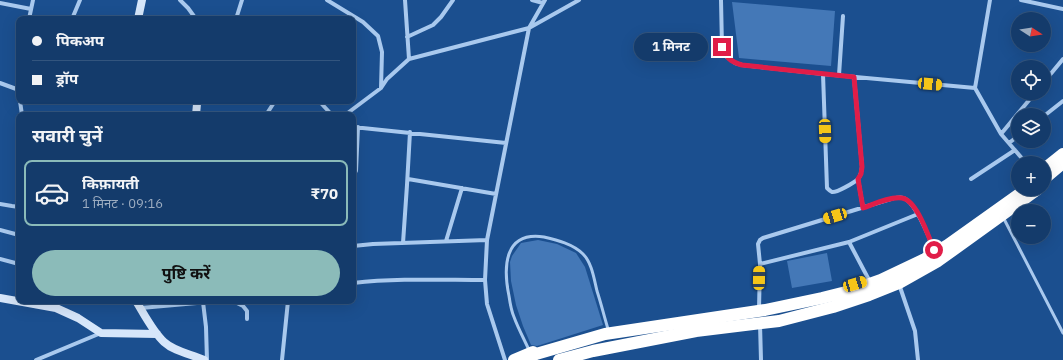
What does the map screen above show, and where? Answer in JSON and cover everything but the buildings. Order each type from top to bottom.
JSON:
[{"type":"highway","points":[[1051,163],[1063,154]]},
{"type":"highway","points":[[1051,176],[1063,164]]},
{"type":"highway","points":[[1051,178],[1063,169]]},
{"type":"highway","points":[[514,360],[532,358],[576,338],[608,329],[759,306],[828,292],[869,280],[900,268],[934,250],[1015,196]]},
{"type":"highway","points":[[532,358],[536,354],[605,334],[765,310],[850,291],[881,280],[925,259],[1015,196]]},
{"type":"highway","points":[[559,360],[593,351],[673,335],[779,321],[803,316],[869,295],[899,283],[938,261],[1028,196]]},
{"type":"street","points":[[11,0],[13,6]]},
{"type":"street","points":[[29,16],[33,0]]},
{"type":"street","points":[[73,16],[80,0]]},
{"type":"street","points":[[138,16],[142,0]]},
{"type":"street","points":[[180,0],[194,16]]},
{"type":"street","points":[[237,16],[242,0]]},
{"type":"street","points":[[327,0],[353,16]]},
{"type":"street","points":[[405,0],[409,60]]},
{"type":"street","points":[[407,37],[433,25],[441,17],[453,0]]},
{"type":"street","points":[[505,360],[487,304],[485,280],[487,240],[529,28],[544,2],[532,0]]},
{"type":"street","points":[[349,112],[382,88],[387,79],[409,60],[529,28],[579,0]]},
{"type":"street","points":[[721,0],[722,47],[727,57],[735,63],[823,74],[975,88]]},
{"type":"street","points":[[990,0],[975,88],[1001,134],[1020,156]]},
{"type":"street","points":[[1021,0],[1063,9]]},
{"type":"street","points":[[0,3],[31,9]]},
{"type":"street","points":[[839,75],[843,16]]},
{"type":"street","points":[[356,18],[378,36],[382,52],[382,88]]},
{"type":"street","points":[[1051,74],[1063,59]]},
{"type":"street","points":[[823,74],[827,188],[833,192],[838,191],[858,179],[861,174],[862,167],[854,77]]},
{"type":"street","points":[[0,83],[16,89]]},
{"type":"street","points":[[1001,134],[1029,100]]},
{"type":"street","points":[[1051,110],[1063,101]]},
{"type":"street","points":[[322,104],[329,112]]},
{"type":"street","points":[[356,171],[358,127],[506,143]]},
{"type":"street","points":[[403,243],[410,132]]},
{"type":"street","points":[[971,179],[1015,150]]},
{"type":"street","points":[[408,179],[496,194]]},
{"type":"street","points":[[858,179],[863,208]]},
{"type":"street","points":[[446,241],[462,188]]},
{"type":"street","points":[[761,360],[759,306],[760,264],[758,244],[760,240],[894,198],[903,198],[912,204],[918,214],[938,261]]},
{"type":"street","points":[[0,204],[16,206]]},
{"type":"street","points":[[760,264],[849,242],[918,214]]},
{"type":"street","points":[[0,230],[16,234]]},
{"type":"street","points":[[356,246],[487,240]]},
{"type":"street","points":[[849,242],[869,280]]},
{"type":"street","points":[[0,259],[16,263]]},
{"type":"street","points":[[356,283],[410,279],[485,280]]},
{"type":"street","points":[[899,283],[915,331],[918,360]]},
{"type":"street","points":[[0,298],[16,301]]},
{"type":"street","points":[[34,304],[56,308],[78,318],[101,333]]},
{"type":"street","points":[[138,305],[160,304]]},
{"type":"street","points":[[138,305],[157,334],[165,343],[177,350],[201,359],[206,327],[203,304]]},
{"type":"street","points":[[239,304],[243,306],[247,312],[247,319]]},
{"type":"street","points":[[282,360],[288,304]]},
{"type":"street","points":[[36,360],[101,333],[157,334]]},
{"type":"lane","points":[[1003,215],[1063,333]]},
{"type":"lane","points":[[532,358],[513,316],[506,283],[506,265],[509,254],[514,244],[525,238],[538,236],[556,239],[573,247],[583,254],[591,268],[608,329]]},
{"type":"route","points":[[722,47],[727,57],[735,63],[742,65],[854,77],[862,167],[861,174],[858,179],[863,208],[894,198],[903,198],[909,201],[918,214],[934,250]]}]
